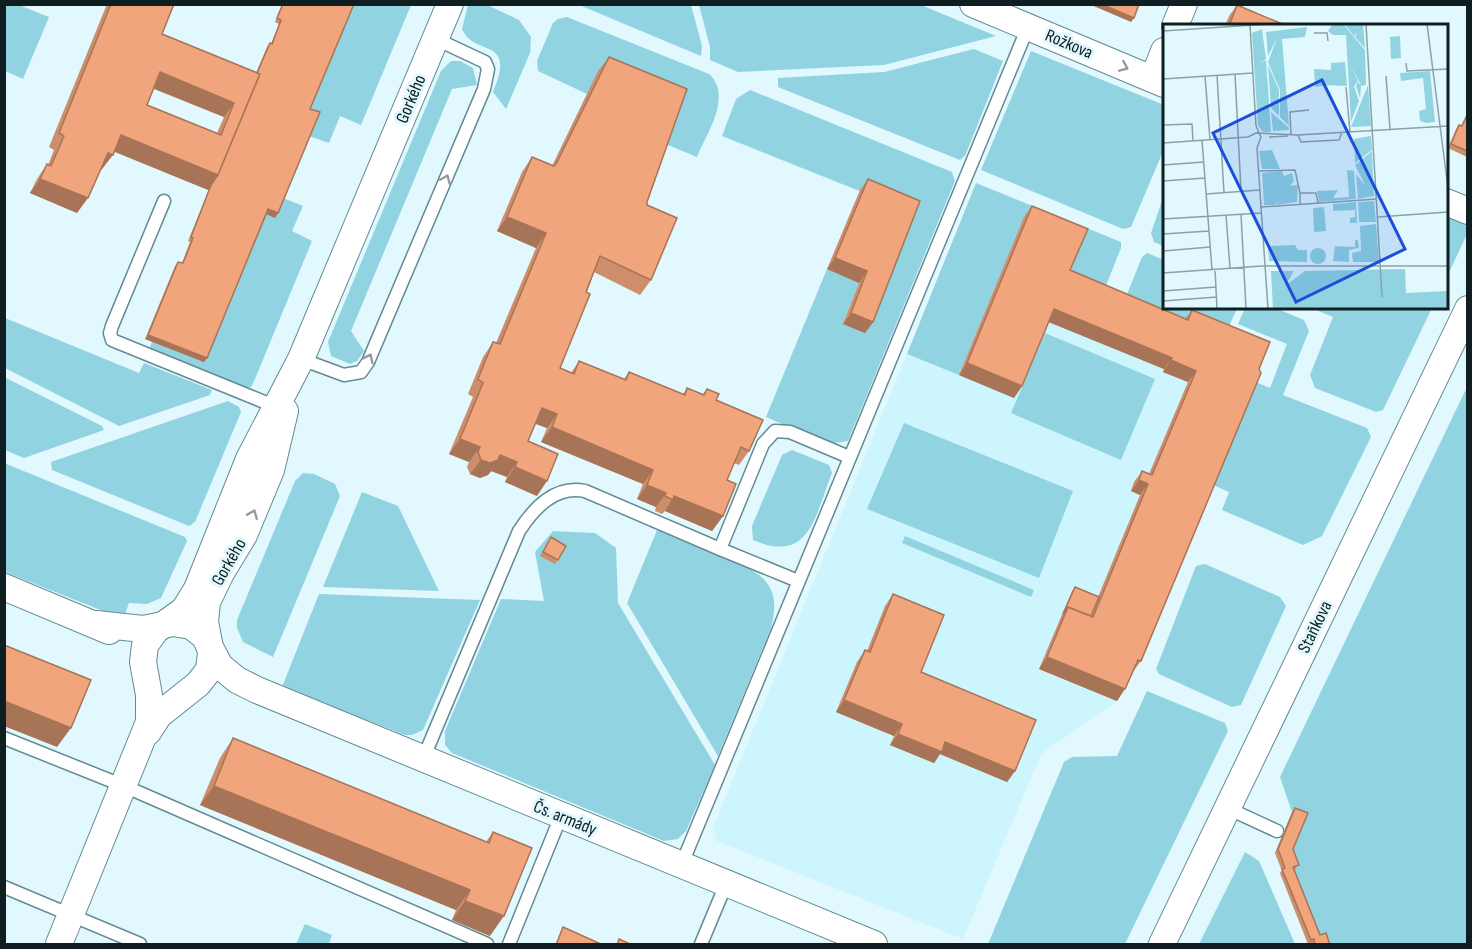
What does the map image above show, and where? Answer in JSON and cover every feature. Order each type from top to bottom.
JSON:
[{"type":"street","name":"Gorkého","points":[[59,945],[141,744],[150,713],[143,662],[145,645],[156,630],[184,610],[197,589],[249,459],[281,409],[450,4]]},
{"type":"street","name":"Rožkova","points":[[973,4],[1159,82]]},
{"type":"street","points":[[1176,24],[1184,4]]},
{"type":"street","points":[[1159,82],[1163,57]]},
{"type":"street","points":[[1448,203],[1467,211]]},
{"type":"street","name":"Staňkova","points":[[1162,945],[1467,309]]},
{"type":"street","name":"Gorkého","points":[[141,744],[159,715],[204,678],[209,670],[211,653],[205,622],[207,602],[244,535],[267,481],[281,409]]},
{"type":"street","name":"Čs. armády","points":[[4,587],[96,624],[122,640],[156,685],[164,689],[182,692],[221,684],[257,690]]},
{"type":"street","name":"Čs. armády","points":[[96,624],[134,629],[182,623],[191,626],[209,645],[225,670],[257,690],[874,945]]},
{"type":"lane","points":[[681,866],[1028,27]]},
{"type":"lane","points":[[302,359],[344,375],[361,372],[368,362],[484,89],[488,69],[485,62],[436,39]]},
{"type":"lane","points":[[164,201],[112,326],[110,333],[112,340],[281,409]]},
{"type":"lane","points":[[720,549],[763,444],[775,431],[790,432],[849,457]]},
{"type":"lane","points":[[423,759],[519,531],[543,502],[572,488],[585,491],[798,581]]},
{"type":"lane","points":[[4,738],[123,786],[486,945]]},
{"type":"lane","points":[[1227,808],[1277,831]]},
{"type":"lane","points":[[509,945],[561,816]]},
{"type":"lane","points":[[701,945],[726,884]]},
{"type":"lane","points":[[4,887],[140,945]]},
{"type":"shaded area","points":[[5,4],[19,5],[49,17],[23,79],[5,71]]},
{"type":"shaded area","points":[[485,4],[519,20],[531,37],[530,53],[506,109],[493,92],[499,74],[500,62],[497,55],[468,38],[462,29],[468,5]]},
{"type":"shaded area","points":[[352,5],[411,5],[361,125],[340,116],[329,143],[309,136],[308,113]]},
{"type":"shaded area","points":[[579,5],[691,5],[702,46],[701,56]]},
{"type":"shaded area","points":[[699,5],[921,5],[996,36],[884,65],[738,72],[710,60],[710,47]]},
{"type":"shaded area","points":[[567,17],[709,74],[716,83],[719,93],[718,104],[712,126],[697,157],[663,143],[591,90],[587,94],[538,71],[537,61],[553,23]]},
{"type":"shaded area","points":[[974,49],[1003,61],[965,156],[960,160],[778,87],[778,78],[884,72]]},
{"type":"shaded area","points":[[1031,51],[1163,105],[1163,151],[1131,227],[1123,229],[981,170]]},
{"type":"shaded area","points":[[451,61],[460,61],[473,68],[477,85],[452,89],[351,331],[364,351],[357,361],[350,364],[331,356],[328,342],[441,71]]},
{"type":"shaded area","points":[[750,90],[952,172],[955,181],[848,441],[828,444],[766,417],[827,269],[859,283],[843,324],[912,212],[722,136],[736,99]]},
{"type":"shaded area","points":[[976,183],[1121,242],[1121,248],[1101,298],[1062,282],[1024,218],[959,375],[907,354]]},
{"type":"shaded area","points":[[283,198],[303,206],[292,231],[312,241],[252,386],[245,390],[149,350],[152,342],[266,214]]},
{"type":"shaded area","points":[[1163,198],[1163,246],[1154,242],[1151,233]]},
{"type":"shaded area","points":[[1448,213],[1468,221],[1467,234],[1448,275]]},
{"type":"shaded area","points":[[1147,253],[1163,260],[1163,309],[1237,309],[1224,338],[1122,307],[1142,257]]},
{"type":"shaded area","points":[[1062,281],[1262,354],[1117,701],[1041,754],[963,939],[717,841],[713,828],[907,354],[959,375]]},
{"type":"shaded area","points":[[1245,309],[1277,309],[1304,320],[1309,331],[1283,395],[1367,428],[1371,437],[1322,536],[1303,545],[1222,510],[1229,492],[1211,484],[1251,380],[1270,388],[1287,344],[1238,324]]},
{"type":"shaded area","points":[[1313,309],[1432,309],[1383,410],[1376,412],[1315,388],[1310,375],[1333,317]]},
{"type":"shaded area","points":[[5,318],[139,373],[144,363],[212,390],[210,395],[119,426],[5,368]]},
{"type":"shaded area","points":[[1045,333],[1155,379],[1121,460],[1011,413]]},
{"type":"shaded area","points":[[4,377],[102,426],[104,430],[24,458],[5,450]]},
{"type":"shaded area","points":[[1467,387],[1467,944],[1308,944],[1280,873],[1282,872],[1275,853],[1292,812],[1280,777]]},
{"type":"shaded area","points":[[228,401],[239,407],[241,412],[195,522],[189,526],[52,470],[51,462]]},
{"type":"shaded area","points":[[904,423],[1073,491],[1039,578],[867,509]]},
{"type":"shaded area","points":[[792,450],[829,465],[832,473],[815,519],[799,541],[787,546],[772,546],[753,540],[752,526],[782,455]]},
{"type":"shaded area","points":[[4,463],[185,537],[187,541],[161,598],[147,604],[129,603],[124,617],[108,613],[5,572]]},
{"type":"shaded area","points":[[303,473],[314,474],[335,484],[340,496],[273,657],[243,642],[237,628],[237,620],[295,481]]},
{"type":"shaded area","points":[[362,492],[398,506],[439,591],[323,587]]},
{"type":"shaded area","points":[[657,530],[747,567],[767,583],[774,599],[771,628],[718,756],[627,603]]},
{"type":"shaded area","points":[[553,531],[595,533],[616,548],[618,603],[715,765],[686,831],[678,839],[664,841],[452,753],[445,745],[445,731],[501,599],[544,601],[535,552]]},
{"type":"shaded area","points":[[905,536],[1034,590],[1031,597],[902,543]]},
{"type":"shaded area","points":[[1205,564],[1280,597],[1286,606],[1241,705],[1232,707],[1159,674],[1156,669],[1196,566]]},
{"type":"shaded area","points":[[319,594],[480,600],[423,730],[412,735],[405,735],[282,687]]},
{"type":"shaded area","points":[[1147,691],[1225,723],[1228,731],[1125,944],[988,944],[1064,762],[1072,757],[1117,756]]},
{"type":"shaded area","points":[[1245,852],[1259,861],[1295,944],[1199,944]]},
{"type":"shaded area","points":[[305,924],[332,935],[329,944],[296,944]]},
{"type":"building","points":[[111,4],[174,4],[162,34],[260,74],[218,175],[121,135],[113,155],[108,153],[88,198],[40,179],[47,164],[51,166],[64,136],[59,133]],"holes":[[[160,72],[234,103],[221,135],[147,105]]]},
{"type":"building","points":[[283,4],[354,4],[310,109],[320,112],[278,213],[268,209],[207,358],[148,335],[178,262],[183,263],[211,185],[218,175],[260,74],[257,73],[270,43],[272,44],[281,20],[277,18]]},
{"type":"building","points":[[1101,4],[1139,4],[1134,18]]},
{"type":"building","points":[[1237,5],[1282,24],[1230,24]]},
{"type":"building","points":[[609,57],[687,89],[647,202],[647,205],[677,218],[651,280],[600,256],[586,292],[590,294],[560,368],[574,374],[579,361],[626,380],[629,372],[685,395],[687,388],[704,395],[707,389],[719,394],[716,400],[763,420],[749,451],[741,447],[727,480],[736,484],[723,516],[674,496],[673,500],[665,496],[666,493],[647,485],[653,470],[552,427],[557,414],[542,408],[528,441],[558,454],[547,481],[515,467],[517,462],[500,455],[498,460],[490,463],[481,460],[478,452],[480,447],[460,439],[483,383],[478,379],[493,342],[500,344],[546,233],[507,217],[532,157],[554,166],[556,164]]},
{"type":"building","points":[[1467,115],[1467,151],[1451,144],[1459,125],[1462,126]]},
{"type":"building","points":[[868,179],[920,201],[873,322],[851,313],[867,271],[835,258]]},
{"type":"building","points":[[1032,206],[1088,229],[1070,270],[1188,320],[1192,310],[1270,342],[1259,369],[1261,373],[1141,661],[1138,660],[1125,689],[1047,657],[1068,607],[1093,617],[1148,484],[1139,480],[1142,471],[1152,475],[1196,371],[1171,360],[1172,358],[1054,309],[1022,386],[967,363]]},
{"type":"building","points":[[551,537],[566,546],[558,560],[543,552]]},
{"type":"building","points":[[1075,587],[1099,597],[1091,616],[1068,607],[1063,614]]},
{"type":"building","points":[[893,594],[944,615],[921,672],[1036,720],[1015,771],[945,742],[942,752],[898,734],[902,724],[844,700],[865,650],[870,652]]},
{"type":"building","points":[[4,645],[91,680],[71,728],[4,701]]},
{"type":"building","points":[[233,738],[489,843],[493,832],[532,848],[504,916],[465,901],[470,890],[214,786]]},
{"type":"building","points":[[1295,808],[1308,813],[1293,849],[1299,865],[1293,867],[1320,935],[1326,933],[1330,945],[1315,945],[1314,939],[1311,940],[1282,869],[1285,868],[1278,849]]},
{"type":"building","points":[[563,927],[603,945],[556,945]]},
{"type":"building","points":[[619,939],[632,945],[617,945]]}]
